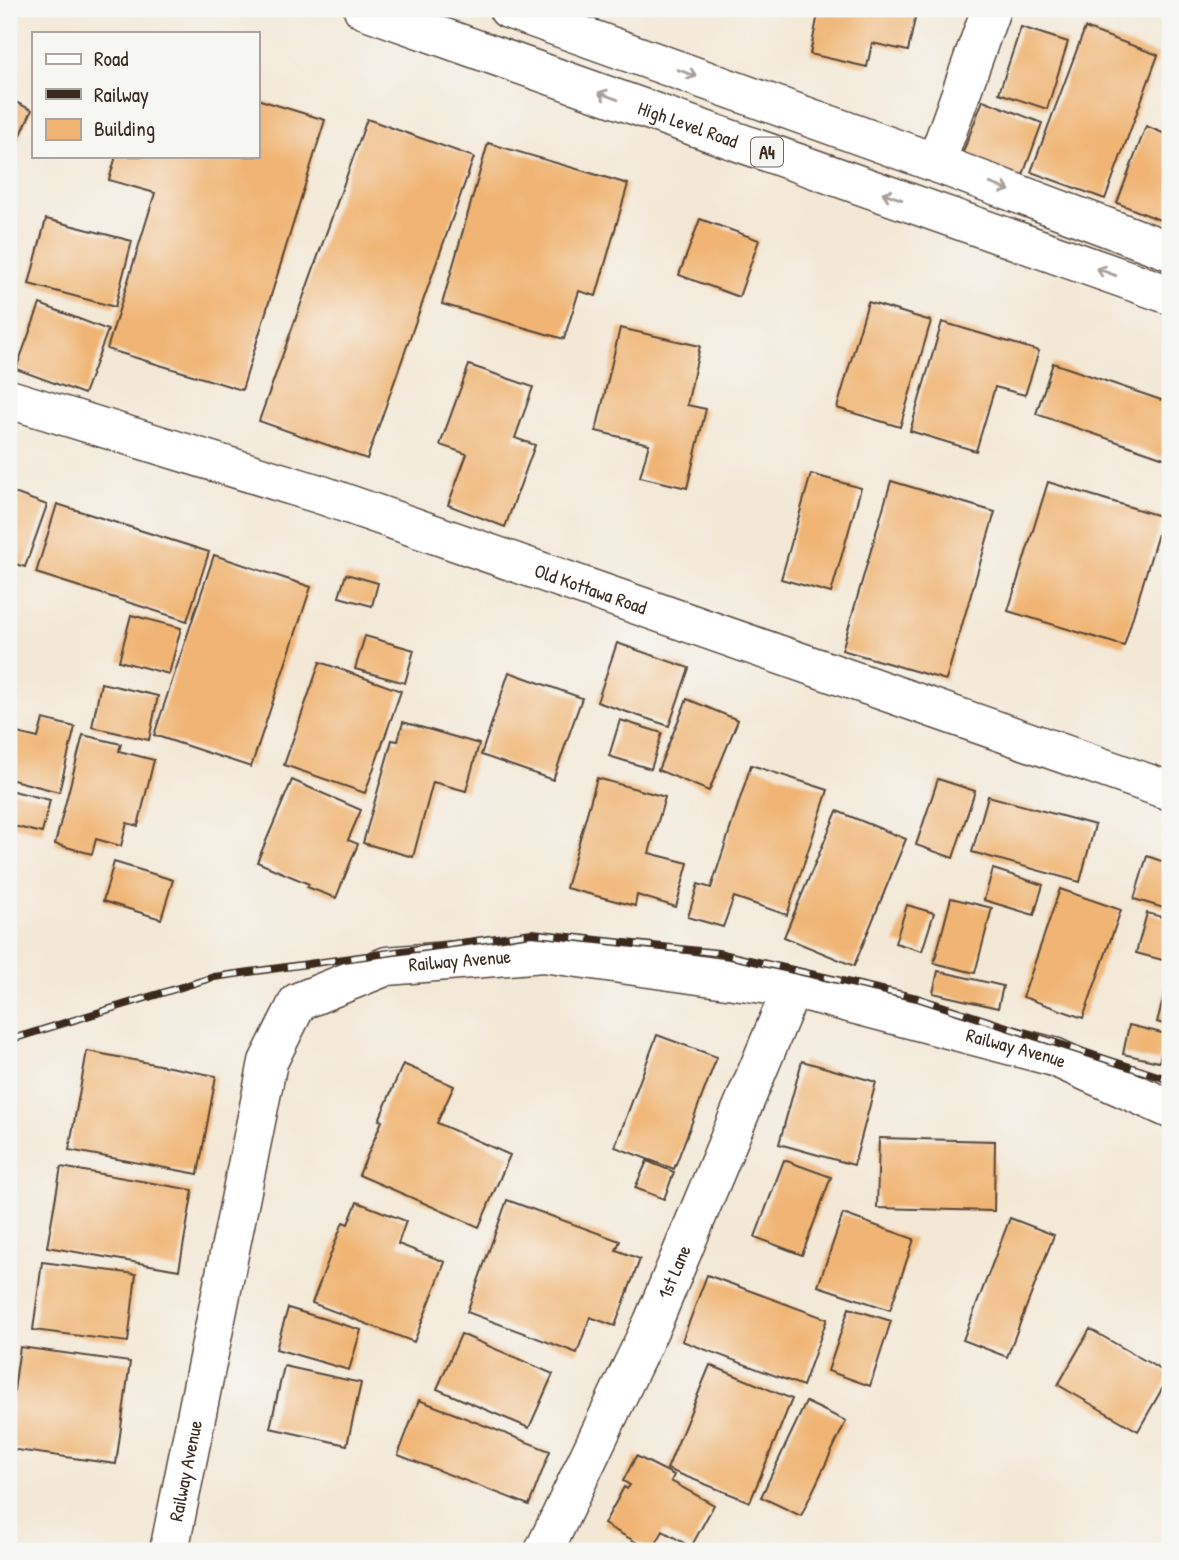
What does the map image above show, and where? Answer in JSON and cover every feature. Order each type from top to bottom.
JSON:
[{"type":"main road","name":"High Level Road","points":[[363,9],[1170,295]]},
{"type":"main road","name":"A4","points":[[508,9],[936,163],[1170,251]]},
{"type":"main road","points":[[936,163],[991,9]]},
{"type":"main road","name":"Old Kottawa Road","points":[[9,399],[322,495],[1170,791]]},
{"type":"main road","name":"Railway Avenue","points":[[169,1551],[268,1062],[298,1002],[387,966],[543,953],[792,988],[1054,1056],[1170,1109]]},
{"type":"main road","name":"1st Lane","points":[[544,1551],[653,1322],[792,988]]},
{"type":"building","points":[[819,9],[917,9],[908,51],[872,43],[867,67],[810,54]]},
{"type":"building","points":[[1021,27],[1068,42],[1047,109],[999,93]]},
{"type":"building","points":[[1085,28],[1158,55],[1105,199],[1031,172]]},
{"type":"building","points":[[9,99],[32,110],[12,155],[9,154]]},
{"type":"building","points":[[259,100],[325,120],[242,390],[107,349],[155,193],[109,180],[115,158],[259,158]]},
{"type":"building","points":[[983,100],[1042,123],[1020,183],[960,160]]},
{"type":"building","points":[[367,119],[474,157],[367,459],[259,421]]},
{"type":"building","points":[[1146,126],[1170,136],[1170,224],[1117,203]]},
{"type":"building","points":[[488,143],[628,184],[596,296],[579,291],[564,339],[442,304]]},
{"type":"building","points":[[46,219],[132,241],[115,307],[29,284]]},
{"type":"building","points":[[700,219],[759,240],[739,297],[679,275]]},
{"type":"building","points":[[868,302],[931,321],[900,427],[837,408]]},
{"type":"building","points":[[40,304],[108,330],[84,394],[16,369]]},
{"type":"building","points":[[942,322],[1039,351],[1025,395],[995,387],[976,451],[910,431]]},
{"type":"building","points":[[620,328],[700,346],[687,405],[706,409],[687,488],[640,477],[649,444],[596,431]]},
{"type":"building","points":[[1053,363],[1170,403],[1170,460],[1036,414]]},
{"type":"building","points":[[469,365],[533,387],[515,438],[535,445],[505,527],[448,505],[467,454],[440,445]]},
{"type":"building","points":[[811,474],[861,488],[831,593],[781,579]]},
{"type":"building","points":[[891,481],[995,512],[946,680],[842,650]]},
{"type":"building","points":[[1048,482],[1163,517],[1124,646],[1008,611]]},
{"type":"building","points":[[9,491],[47,505],[25,567],[9,562]]},
{"type":"building","points":[[57,504],[209,552],[187,621],[36,573]]},
{"type":"building","points":[[214,555],[311,587],[251,767],[154,735]]},
{"type":"building","points":[[346,574],[378,583],[372,606],[339,597]]},
{"type":"building","points":[[131,615],[181,628],[169,674],[119,661]]},
{"type":"building","points":[[365,636],[414,650],[405,683],[355,669]]},
{"type":"building","points":[[617,643],[689,668],[669,726],[597,702]]},
{"type":"building","points":[[320,662],[401,691],[365,793],[284,765]]},
{"type":"building","points":[[509,672],[582,698],[553,780],[481,755]]},
{"type":"building","points":[[101,683],[158,696],[149,740],[92,727]]},
{"type":"building","points":[[687,699],[738,720],[709,791],[658,770]]},
{"type":"building","points":[[43,719],[75,727],[59,792],[9,779],[9,731],[38,738]]},
{"type":"building","points":[[620,720],[662,733],[651,769],[609,756]]},
{"type":"building","points":[[403,722],[479,744],[466,791],[433,782],[413,857],[363,843],[392,740],[398,741]]},
{"type":"building","points":[[83,735],[121,744],[119,751],[154,760],[138,826],[127,823],[121,846],[96,839],[92,854],[55,844]]},
{"type":"building","points":[[751,765],[828,790],[787,915],[734,897],[723,927],[688,917],[698,884],[711,888]]},
{"type":"building","points":[[597,778],[665,797],[649,853],[688,863],[676,907],[637,895],[635,906],[566,888]]},
{"type":"building","points":[[938,779],[975,791],[953,858],[916,845]]},
{"type":"building","points":[[292,780],[361,810],[348,840],[358,844],[336,898],[257,862]]},
{"type":"building","points":[[9,790],[50,800],[42,833],[9,825]]},
{"type":"building","points":[[988,796],[1095,825],[1080,882],[972,852]]},
{"type":"building","points":[[837,811],[906,839],[854,966],[784,937]]},
{"type":"building","points":[[1147,856],[1170,864],[1170,910],[1134,899]]},
{"type":"building","points":[[114,862],[173,880],[161,919],[103,901]]},
{"type":"building","points":[[993,869],[1043,885],[1034,915],[984,900]]},
{"type":"building","points":[[1060,889],[1121,910],[1083,1018],[1023,997]]},
{"type":"building","points":[[951,898],[992,908],[975,973],[934,963]]},
{"type":"building","points":[[907,905],[934,913],[922,951],[895,943]]},
{"type":"building","points":[[1147,913],[1170,919],[1170,962],[1136,953]]},
{"type":"building","points":[[938,971],[1003,986],[998,1008],[933,993]]},
{"type":"building","points":[[1170,977],[1170,1026],[1157,1022]]},
{"type":"building","points":[[1129,1025],[1166,1034],[1159,1062],[1123,1054]]},
{"type":"building","points":[[657,1035],[717,1057],[674,1169],[615,1147]]},
{"type":"building","points":[[87,1051],[216,1076],[198,1174],[69,1150]]},
{"type":"building","points":[[802,1061],[876,1082],[854,1165],[779,1144]]},
{"type":"building","points":[[403,1064],[454,1086],[437,1123],[510,1155],[479,1227],[359,1175]]},
{"type":"building","points":[[879,1138],[995,1141],[994,1211],[877,1208]]},
{"type":"building","points":[[784,1160],[831,1177],[802,1255],[755,1237]]},
{"type":"building","points":[[647,1161],[674,1172],[664,1199],[635,1188]]},
{"type":"building","points":[[61,1167],[193,1190],[179,1270],[47,1247]]},
{"type":"building","points":[[507,1200],[620,1241],[616,1250],[640,1259],[615,1326],[590,1317],[577,1353],[467,1312]]},
{"type":"building","points":[[357,1202],[406,1221],[398,1244],[445,1262],[414,1342],[312,1303],[343,1222],[348,1224]]},
{"type":"building","points":[[843,1214],[914,1239],[890,1310],[818,1286]]},
{"type":"building","points":[[1010,1218],[1054,1235],[1007,1357],[963,1340]]},
{"type":"building","points":[[42,1262],[136,1274],[128,1342],[33,1330]]},
{"type":"building","points":[[707,1275],[827,1319],[803,1386],[682,1341]]},
{"type":"building","points":[[288,1308],[361,1330],[349,1370],[276,1349]]},
{"type":"building","points":[[849,1308],[891,1321],[870,1386],[828,1371]]},
{"type":"building","points":[[1090,1329],[1170,1375],[1138,1431],[1058,1385]]},
{"type":"building","points":[[461,1334],[553,1374],[529,1428],[437,1389]]},
{"type":"building","points":[[20,1347],[130,1362],[116,1464],[9,1449],[9,1426]]},
{"type":"building","points":[[710,1365],[792,1399],[750,1502],[667,1469]]},
{"type":"building","points":[[284,1366],[361,1383],[347,1445],[270,1428]]},
{"type":"building","points":[[419,1400],[550,1451],[529,1505],[398,1455]]},
{"type":"building","points":[[806,1402],[846,1421],[801,1516],[761,1497]]},
{"type":"building","points":[[636,1456],[674,1475],[671,1481],[714,1505],[691,1547],[663,1531],[652,1551],[604,1524],[624,1487],[627,1489],[630,1485],[623,1481]]},
{"type":"railway","points":[[9,1040],[214,977],[532,933],[718,953],[917,998],[1170,1080]]}]
